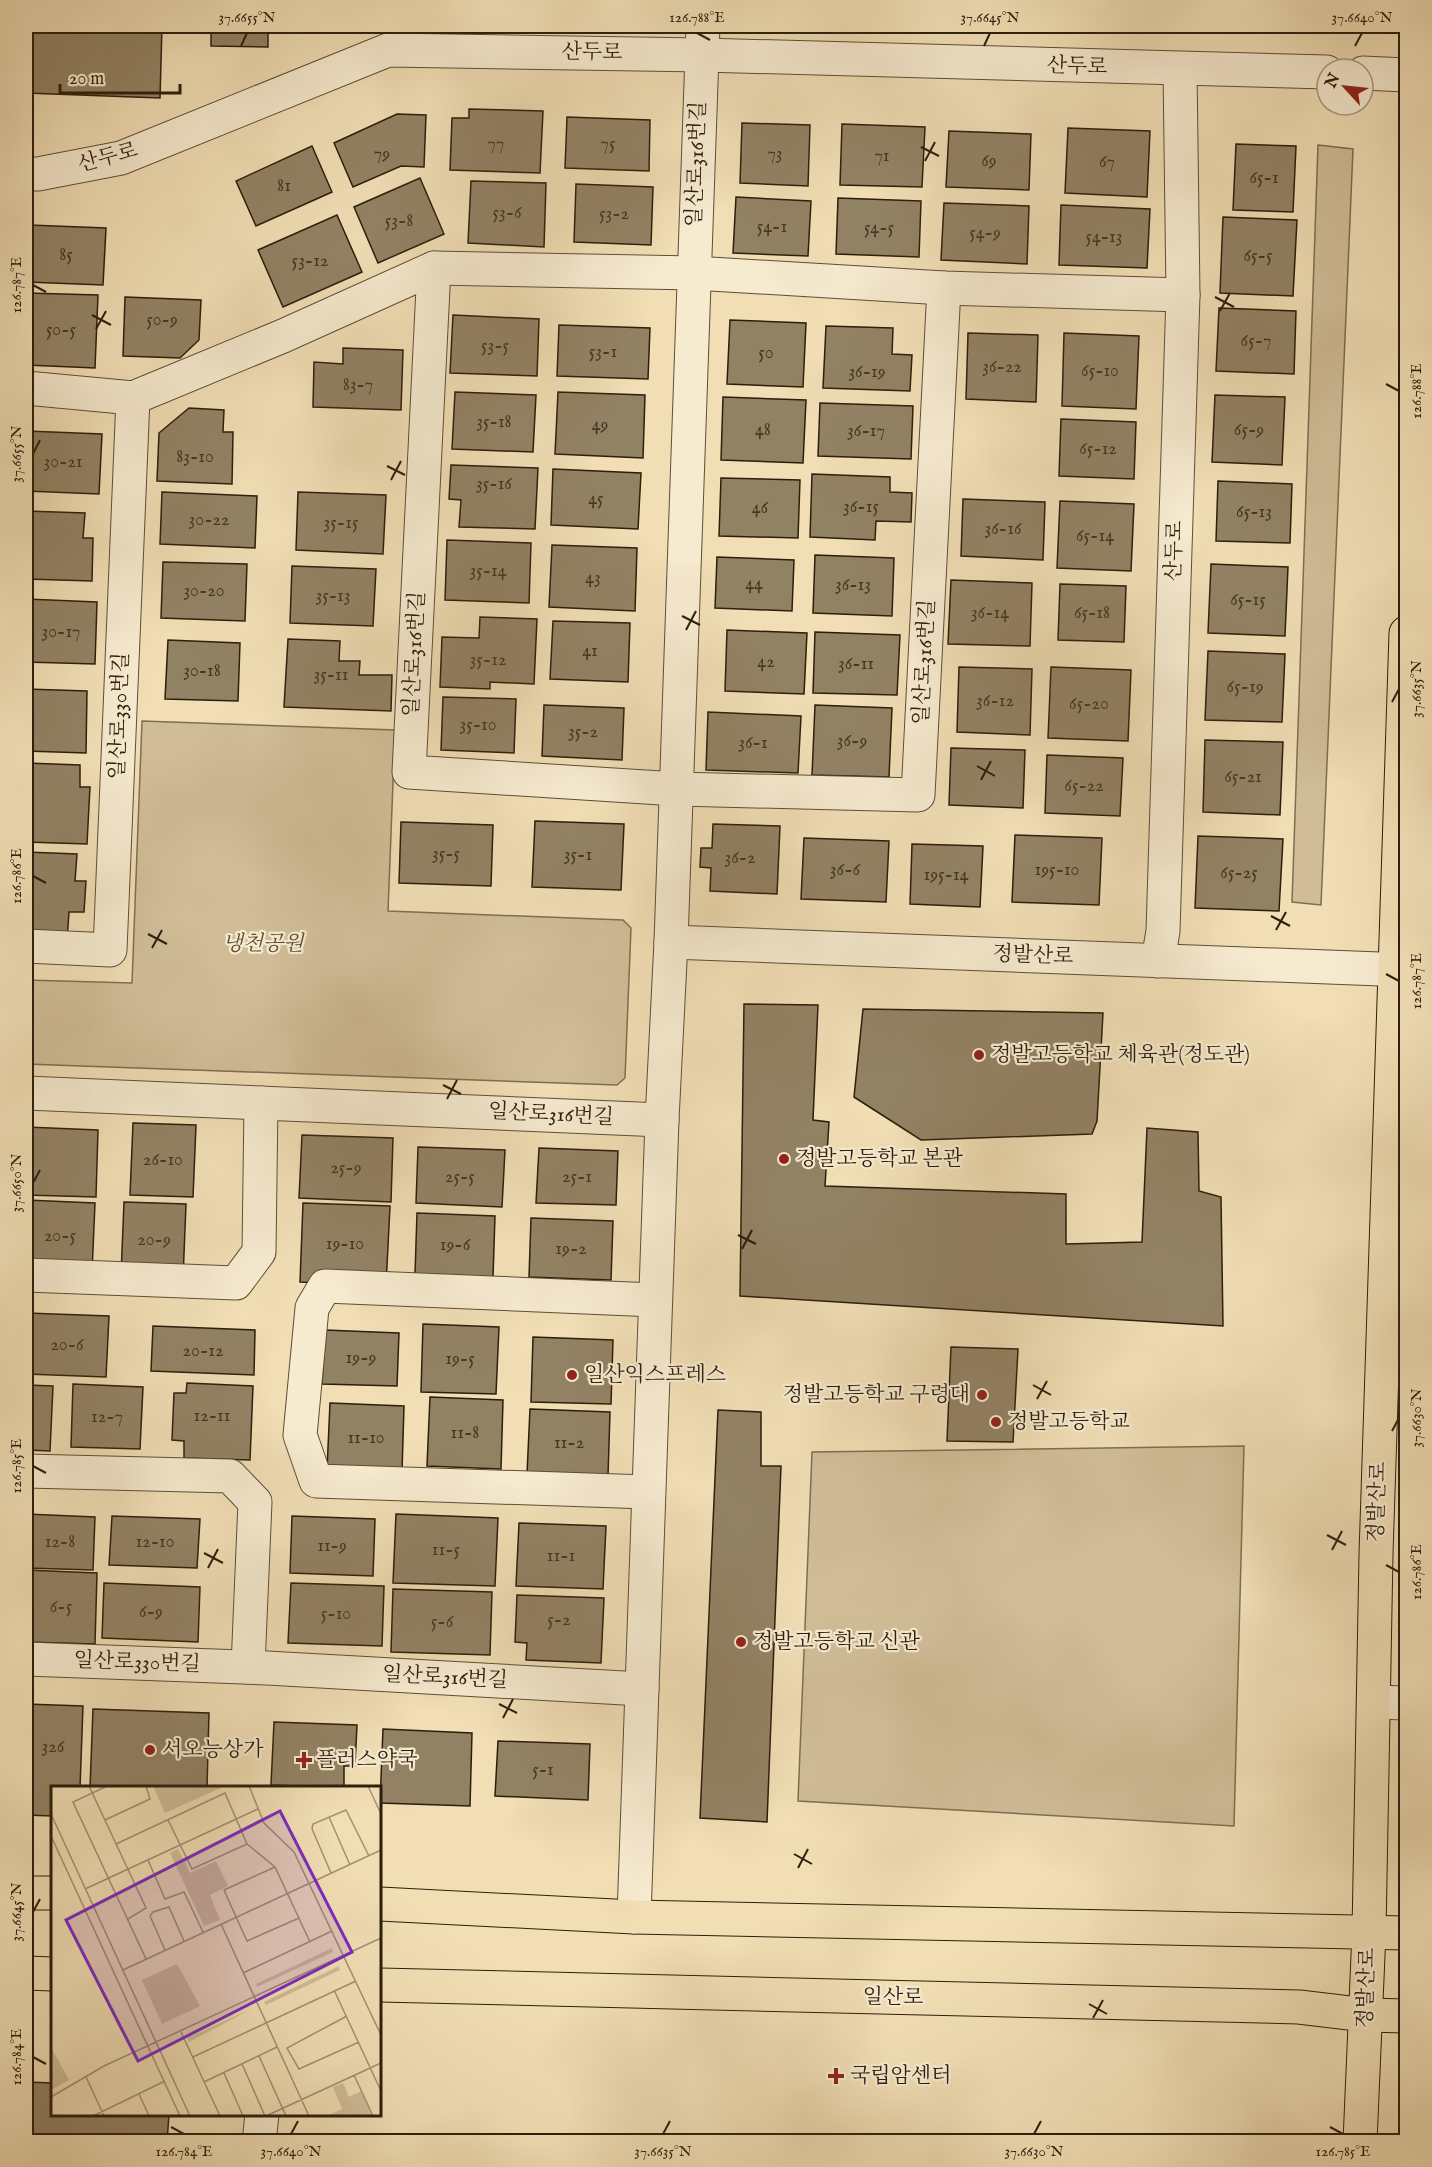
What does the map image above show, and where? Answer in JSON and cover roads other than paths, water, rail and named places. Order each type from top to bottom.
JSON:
[{"type":"main road","name":"정발산로","points":[[1360,2142],[1401,970],[1407,633]]},
{"type":"main road","points":[[26,1893],[51,1893]]},
{"type":"main road","points":[[381,1904],[634,1917],[1407,1933]]},
{"type":"main road","points":[[26,1973],[51,1974]]},
{"type":"main road","name":"일산로","points":[[381,1985],[1299,2007],[1366,2015],[1407,2016]]},
{"type":"street","name":"산두로","points":[[26,174],[38,174],[121,158],[388,50],[703,40],[1180,69],[1315,72]]},
{"type":"street","name":"일산로316번길","points":[[634,1917],[655,1300],[677,789],[699,98],[703,40]]},
{"type":"street","name":"산두로","points":[[1158,961],[1163,919],[1183,295],[1180,69]]},
{"type":"street","points":[[1375,74],[1407,75]]},
{"type":"street","name":"일산로316번길","points":[[434,268],[409,772],[677,789],[918,795],[944,288]]},
{"type":"street","points":[[26,388],[133,398],[283,336],[434,268],[694,273],[944,288],[1183,295]]},
{"type":"street","name":"일산로330번길","points":[[26,946],[110,950],[133,398]]},
{"type":"street","name":"정발산로","points":[[671,942],[1401,970]]},
{"type":"street","points":[[26,1093],[261,1103],[259,1252],[236,1283],[26,1275]]},
{"type":"street","name":"일산로316번길","points":[[261,1103],[662,1120]]},
{"type":"street","points":[[648,1492],[316,1481],[300,1435],[312,1308],[325,1286],[655,1300]]},
{"type":"street","points":[[26,1471],[230,1476],[255,1502],[248,1667]]},
{"type":"street","name":"일산로330번길","points":[[26,1659],[248,1667]]},
{"type":"street","name":"일산로316번길","points":[[248,1667],[642,1689]]},
{"type":"street","points":[[1374,1702],[1407,1703]]},
{"type":"street","points":[[259,2142],[262,2116]]},
{"type":"place","name":"정발고등학교 체육관(정도관)","points":[[979,1055]]},
{"type":"place","name":"정발고등학교 본관","points":[[784,1159]]},
{"type":"place","name":"일산익스프레스","points":[[572,1375]]},
{"type":"place","name":"정발고등학교 구령대","points":[[982,1395]]},
{"type":"place","name":"정발고등학교","points":[[996,1422]]},
{"type":"place","name":"정발고등학교 신관","points":[[741,1642]]},
{"type":"place","name":"서오능상가","points":[[150,1750]]},
{"type":"place","name":"플러스약국","points":[[304,1760]]},
{"type":"place","name":"국립암센터","points":[[836,2076]]},
{"type":"park label","name":"냉천공원","points":[[263,944]]}]
